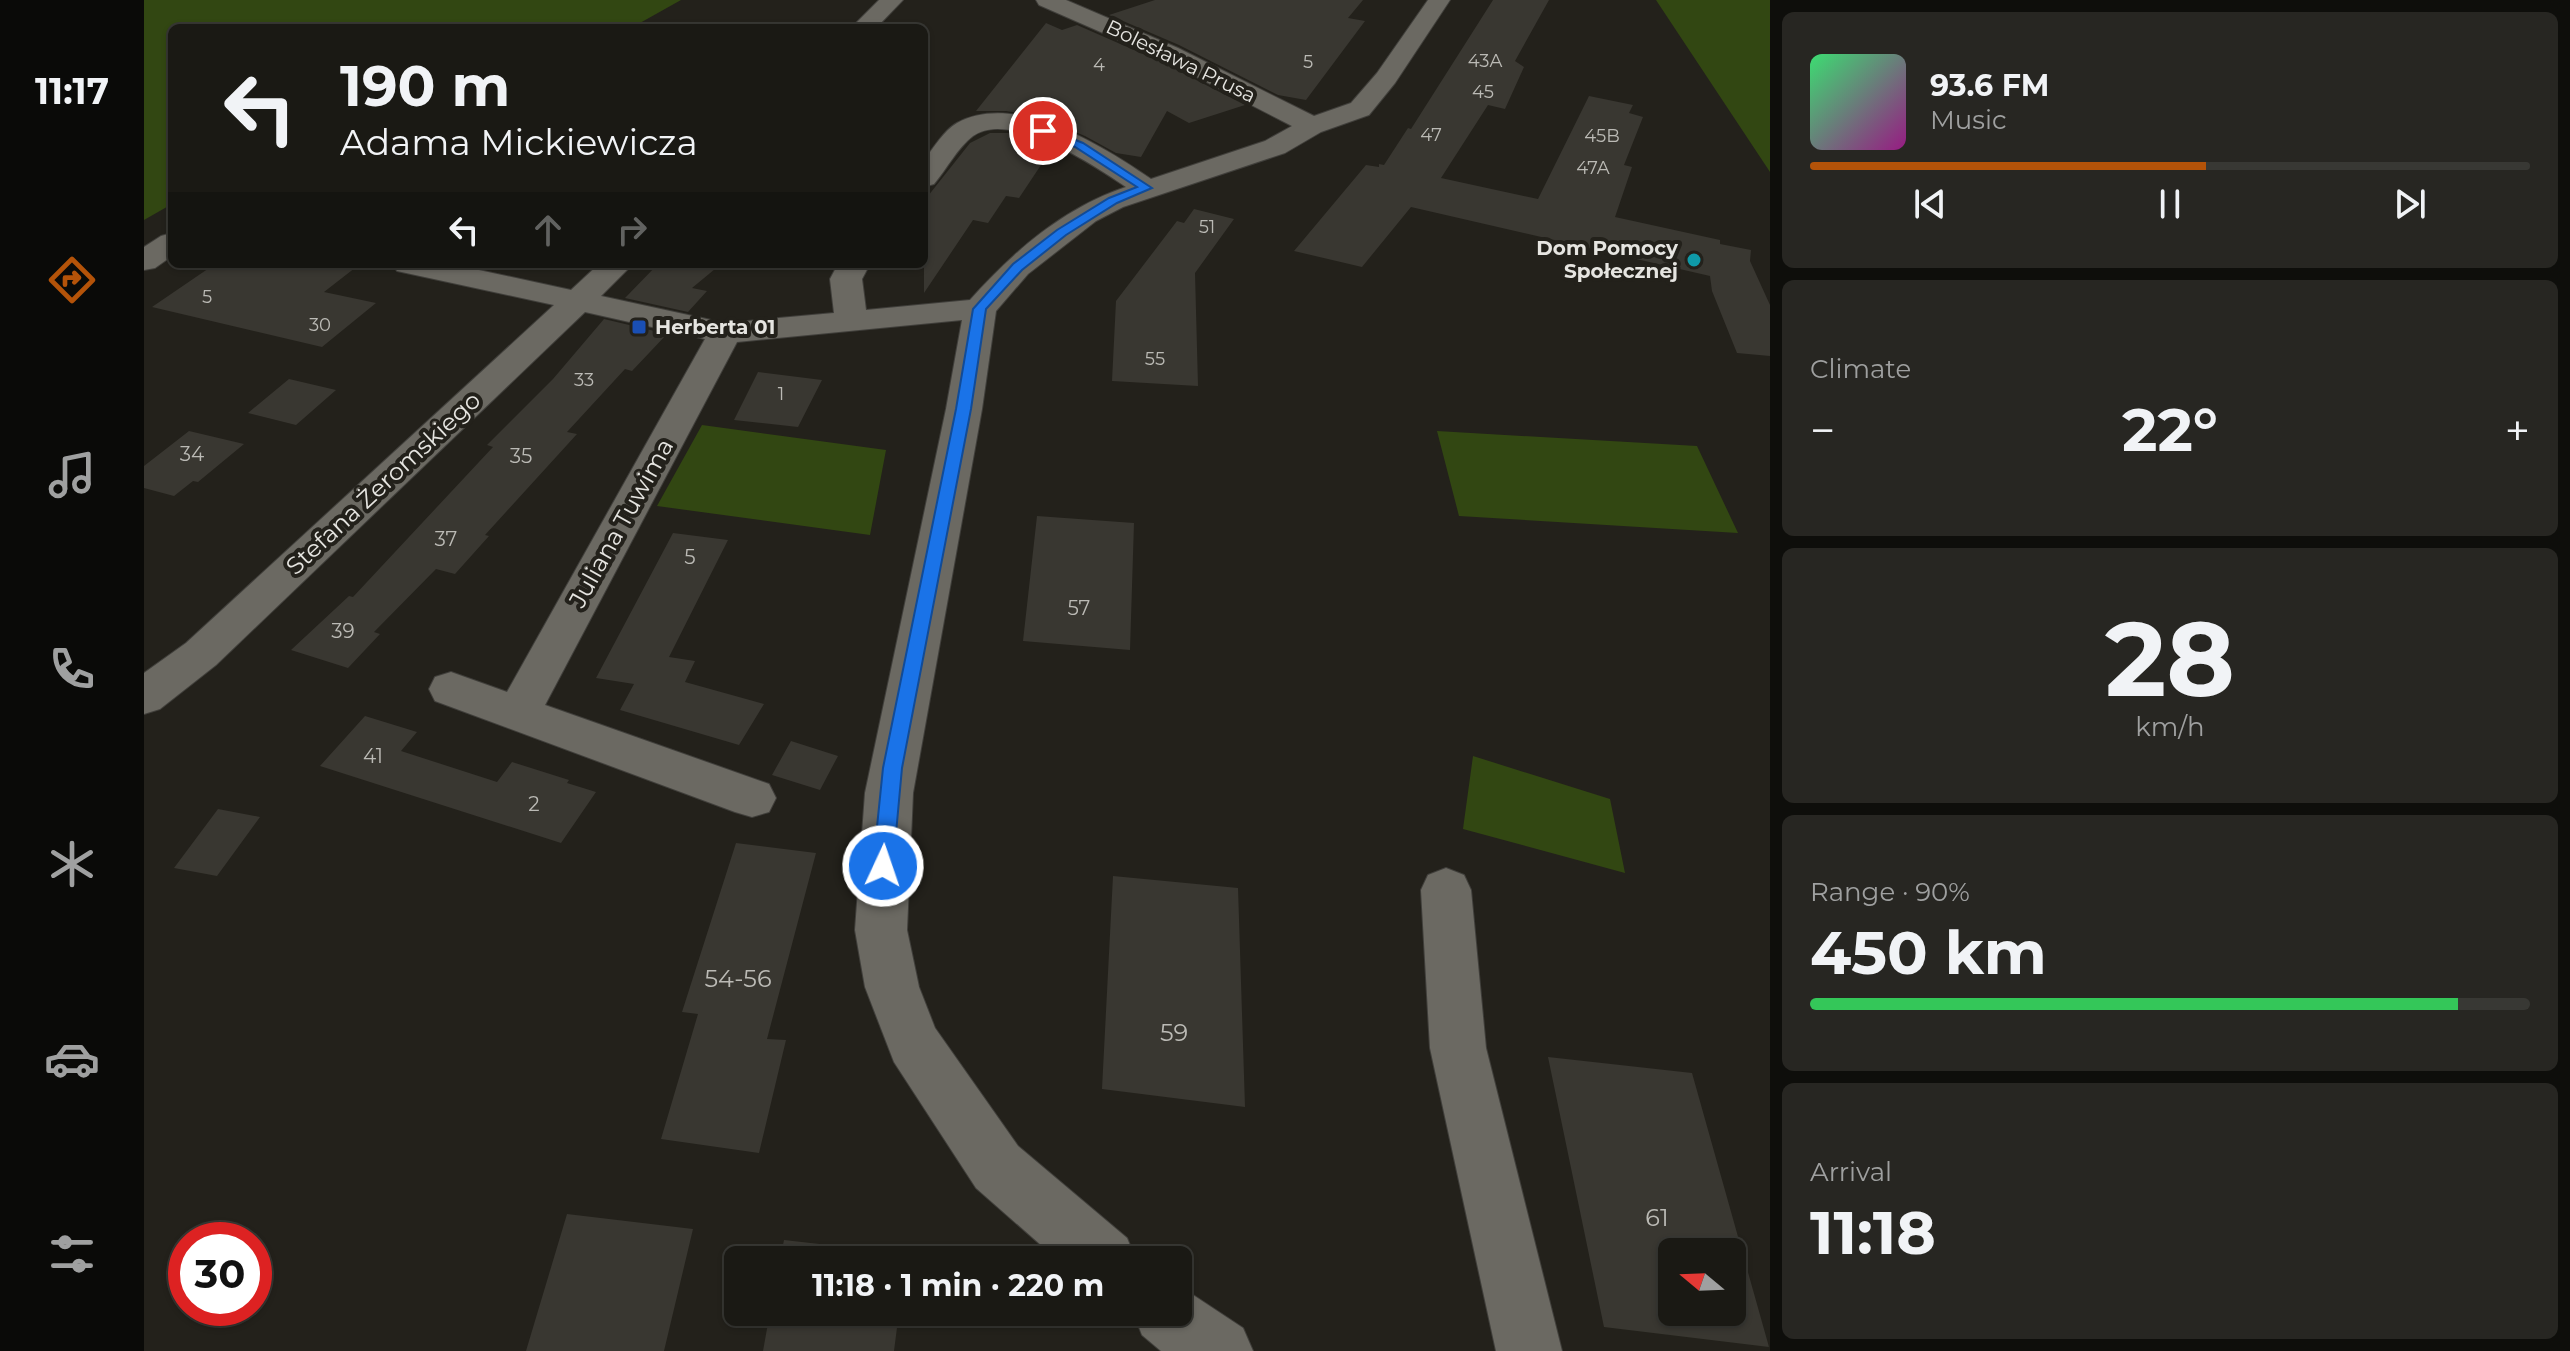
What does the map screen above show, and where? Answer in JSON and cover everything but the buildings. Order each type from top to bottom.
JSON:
[{"type":"street","points":[[867,24],[892,0]]},
{"type":"street","name":"Bolesława Prusa","points":[[1047,0],[1142,40],[1312,126]]},
{"type":"street","points":[[1089,1246],[997,1167],[914,1044],[892,987],[881,930],[889,793],[980,309],[1017,267],[1061,232],[1113,201],[1275,147],[1312,126],[1360,109],[1386,78],[1439,0]]},
{"type":"street","points":[[928,173],[964,130],[973,124],[998,122],[1043,131],[1079,145],[1146,188]]},
{"type":"street","points":[[144,261],[168,245]]},
{"type":"street","points":[[426,268],[725,333],[980,309]]},
{"type":"street","name":"Stefana Żeromskiego","points":[[144,697],[201,654],[613,268]]},
{"type":"street","points":[[851,322],[846,279],[852,268]]},
{"type":"street","name":"Juliana Tuwima","points":[[518,713],[725,333]]},
{"type":"street","points":[[451,689],[752,798]]},
{"type":"street","points":[[1446,890],[1458,1048],[1529,1351]]},
{"type":"street","points":[[1182,1326],[1220,1351]]},
{"type":"green space","points":[[144,0],[681,0],[638,24],[168,24],[168,206],[144,220]]},
{"type":"green space","points":[[1656,0],[1770,0],[1770,172]]},
{"type":"green space","points":[[702,425],[886,450],[870,535],[657,506]]},
{"type":"green space","points":[[1437,431],[1697,446],[1738,533],[1459,516]]},
{"type":"green space","points":[[1473,756],[1610,799],[1625,873],[1463,829]]},
{"type":"place","name":"Dom Pomocy Społecznej","points":[[1694,260]]},
{"type":"place","name":"Herberta 01","points":[[639,327]]},
{"type":"route","points":[[883,866],[893,768],[964,409],[980,309],[1017,267],[1061,232],[1113,201],[1146,188],[1079,145],[1043,131]]}]
